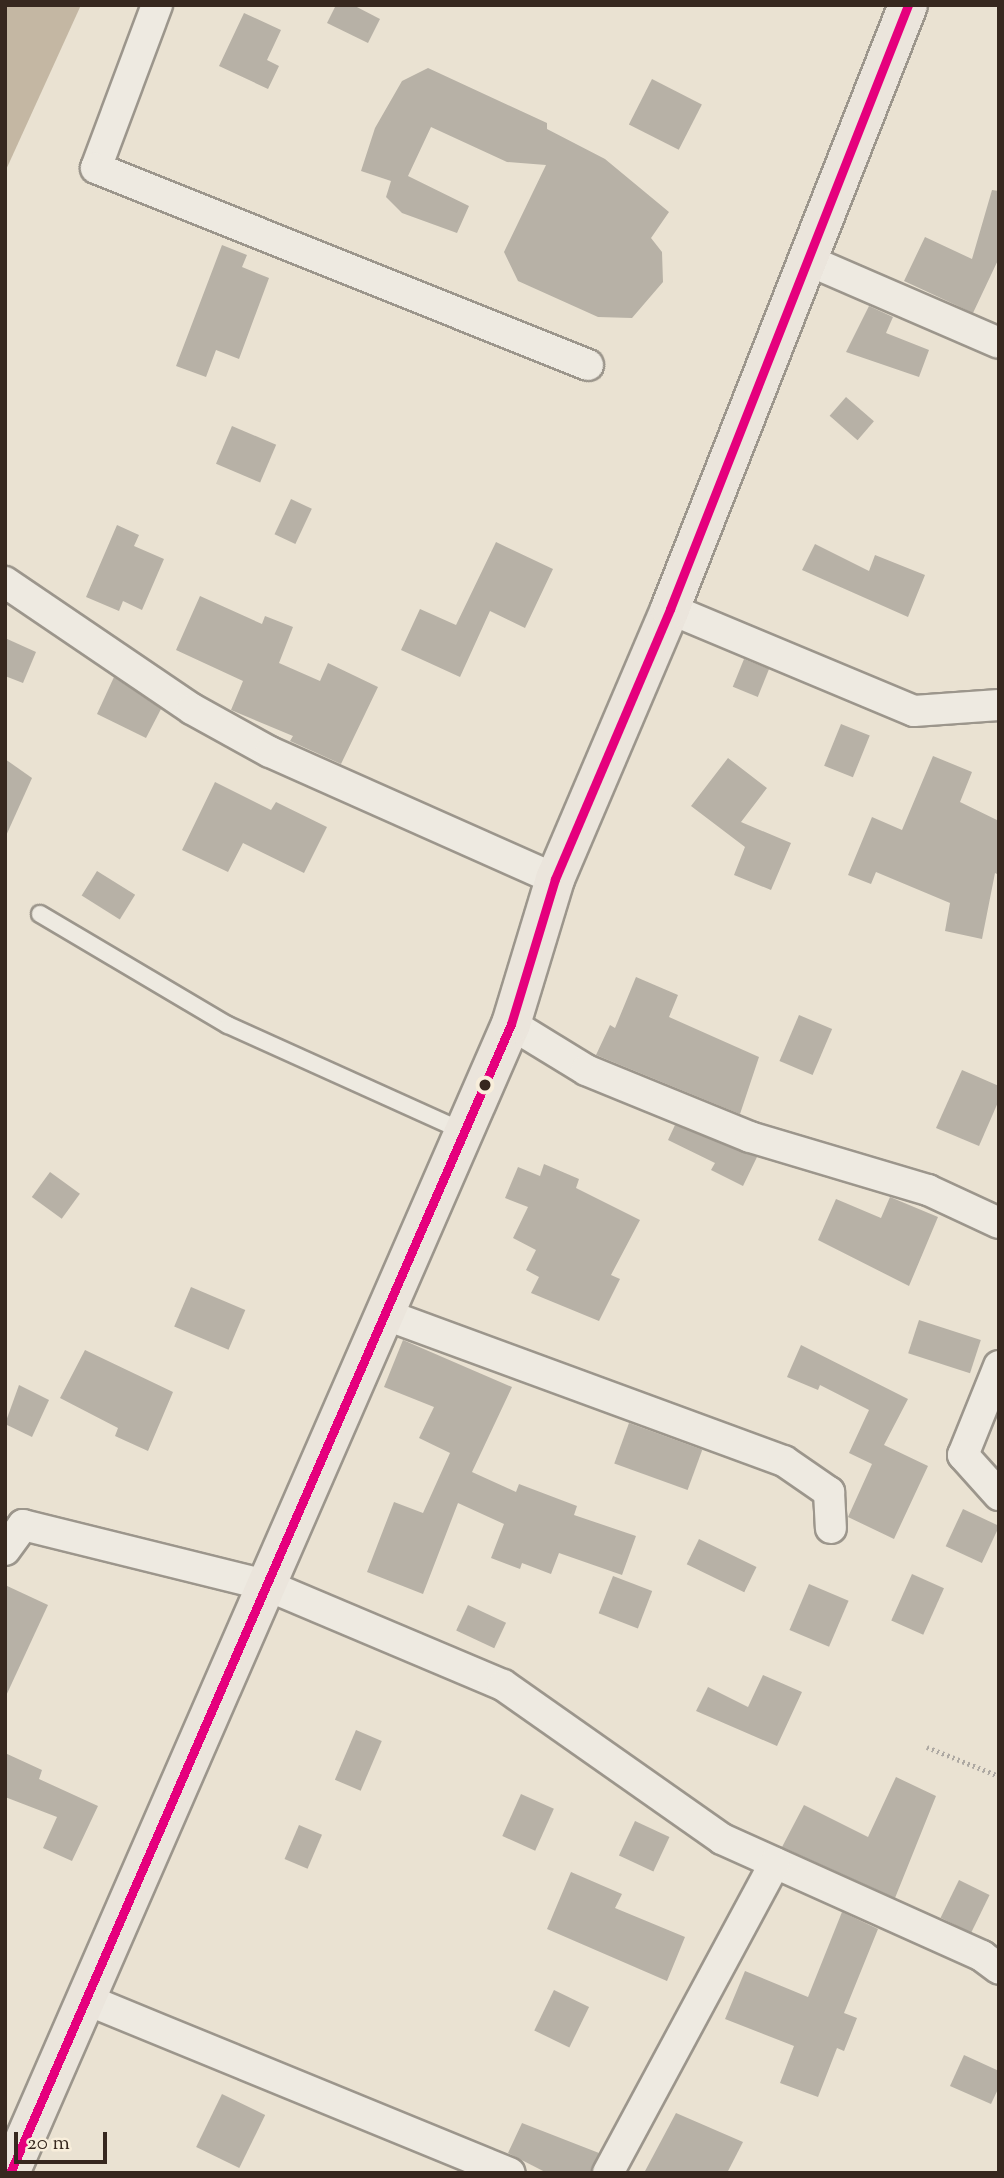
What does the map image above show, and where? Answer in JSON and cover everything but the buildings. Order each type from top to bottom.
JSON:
[{"type":"highway","points":[[10,2173],[511,1024],[555,878],[670,608],[805,259],[908,5]]},
{"type":"street","points":[[157,5],[96,168],[588,365]]},
{"type":"street","points":[[805,259],[999,344]]},
{"type":"street","points":[[5,582],[192,709],[270,752],[555,878]]},
{"type":"street","points":[[670,608],[914,711],[999,705]]},
{"type":"street","points":[[511,1024],[586,1070],[750,1137],[928,1190],[999,1223]]},
{"type":"street","points":[[384,1314],[784,1461],[829,1492],[831,1528]]},
{"type":"street","points":[[999,1366],[962,1455],[999,1495]]},
{"type":"street","points":[[5,1550],[23,1525],[267,1585],[503,1685],[722,1839],[982,1956],[999,1969]]},
{"type":"street","points":[[608,2173],[775,1863]]},
{"type":"street","points":[[85,1999],[510,2173]]},
{"type":"lane","points":[[40,914],[228,1025],[463,1130]]},
{"type":"path","points":[[926,1747],[999,1776]]},
{"type":"shaded area","points":[[5,5],[81,5],[5,172]]},
{"type":"transit line","points":[[10,2173],[511,1024],[555,879],[670,609],[908,5]]}]
